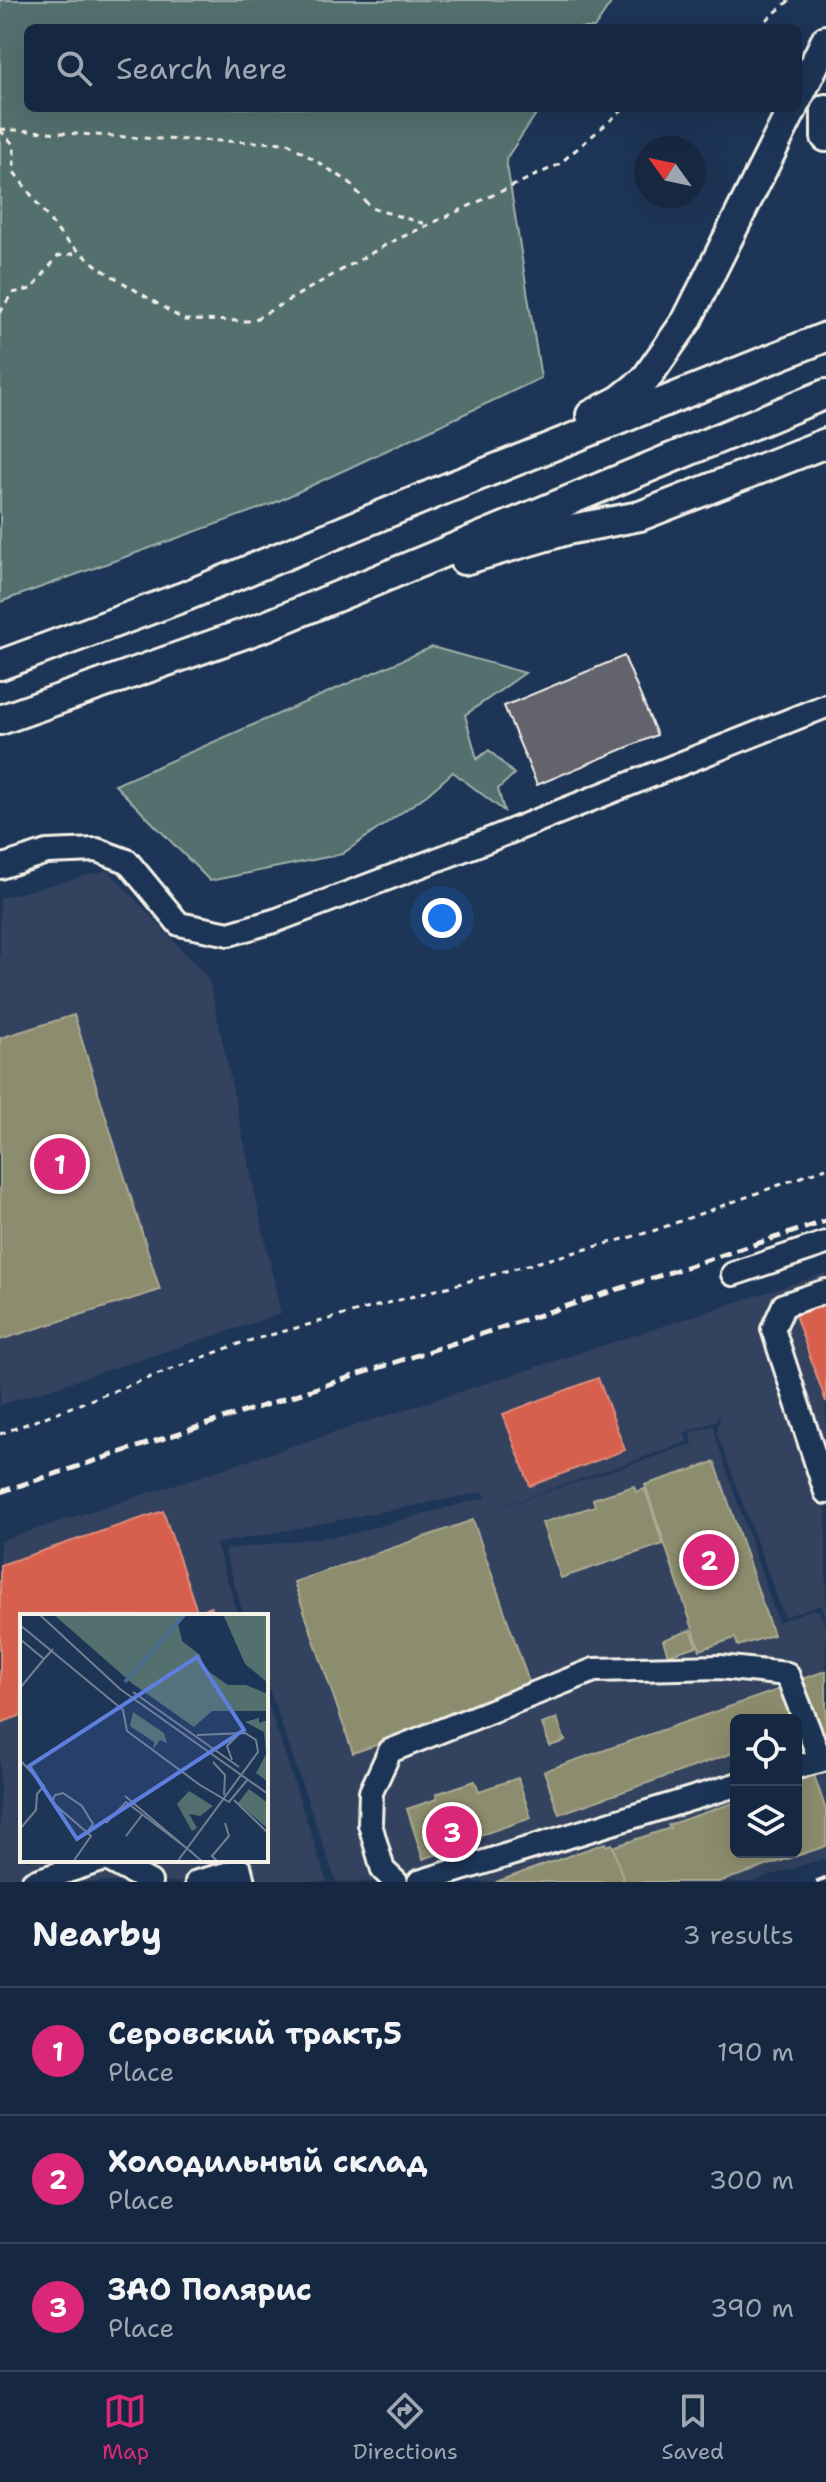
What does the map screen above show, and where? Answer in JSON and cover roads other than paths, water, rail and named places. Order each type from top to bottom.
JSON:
[{"type":"main road","points":[[802,90],[826,40]]},
{"type":"main road","points":[[826,109],[826,137]]},
{"type":"main road","points":[[445,489],[620,400],[645,380],[687,320],[791,112]]},
{"type":"main road","points":[[0,665],[186,596],[826,337]]},
{"type":"main road","points":[[266,626],[826,394]]},
{"type":"main road","points":[[0,720],[458,562],[567,530],[640,516],[826,443]]},
{"type":"lane","points":[[0,867],[47,852],[97,850],[127,861],[179,924],[229,934],[277,920],[467,849],[826,706]]},
{"type":"lane","points":[[733,1274],[826,1243]]},
{"type":"lane","points":[[826,1291],[784,1305],[773,1329],[826,1492]]},
{"type":"lane","points":[[396,1882],[383,1870],[370,1824],[371,1792],[390,1751],[594,1670],[720,1667],[787,1674],[823,1759],[802,1765]]},
{"type":"lane","points":[[419,1882],[733,1786]]},
{"type":"lane","points":[[33,1882],[96,1862]]},
{"type":"lane","points":[[113,1862],[150,1882]]},
{"type":"lane","points":[[197,1882],[240,1870],[243,1882]]},
{"type":"railway","points":[[0,1492],[826,1221]]},
{"type":"railway","points":[[816,1882],[826,1878]]},
{"type":"place","name":"Серовский тракт,5","points":[[60,1164]]},
{"type":"place","name":"Холодильный склад","points":[[709,1560]]},
{"type":"place","name":"ЗАО Полярис","points":[[452,1832]]}]
